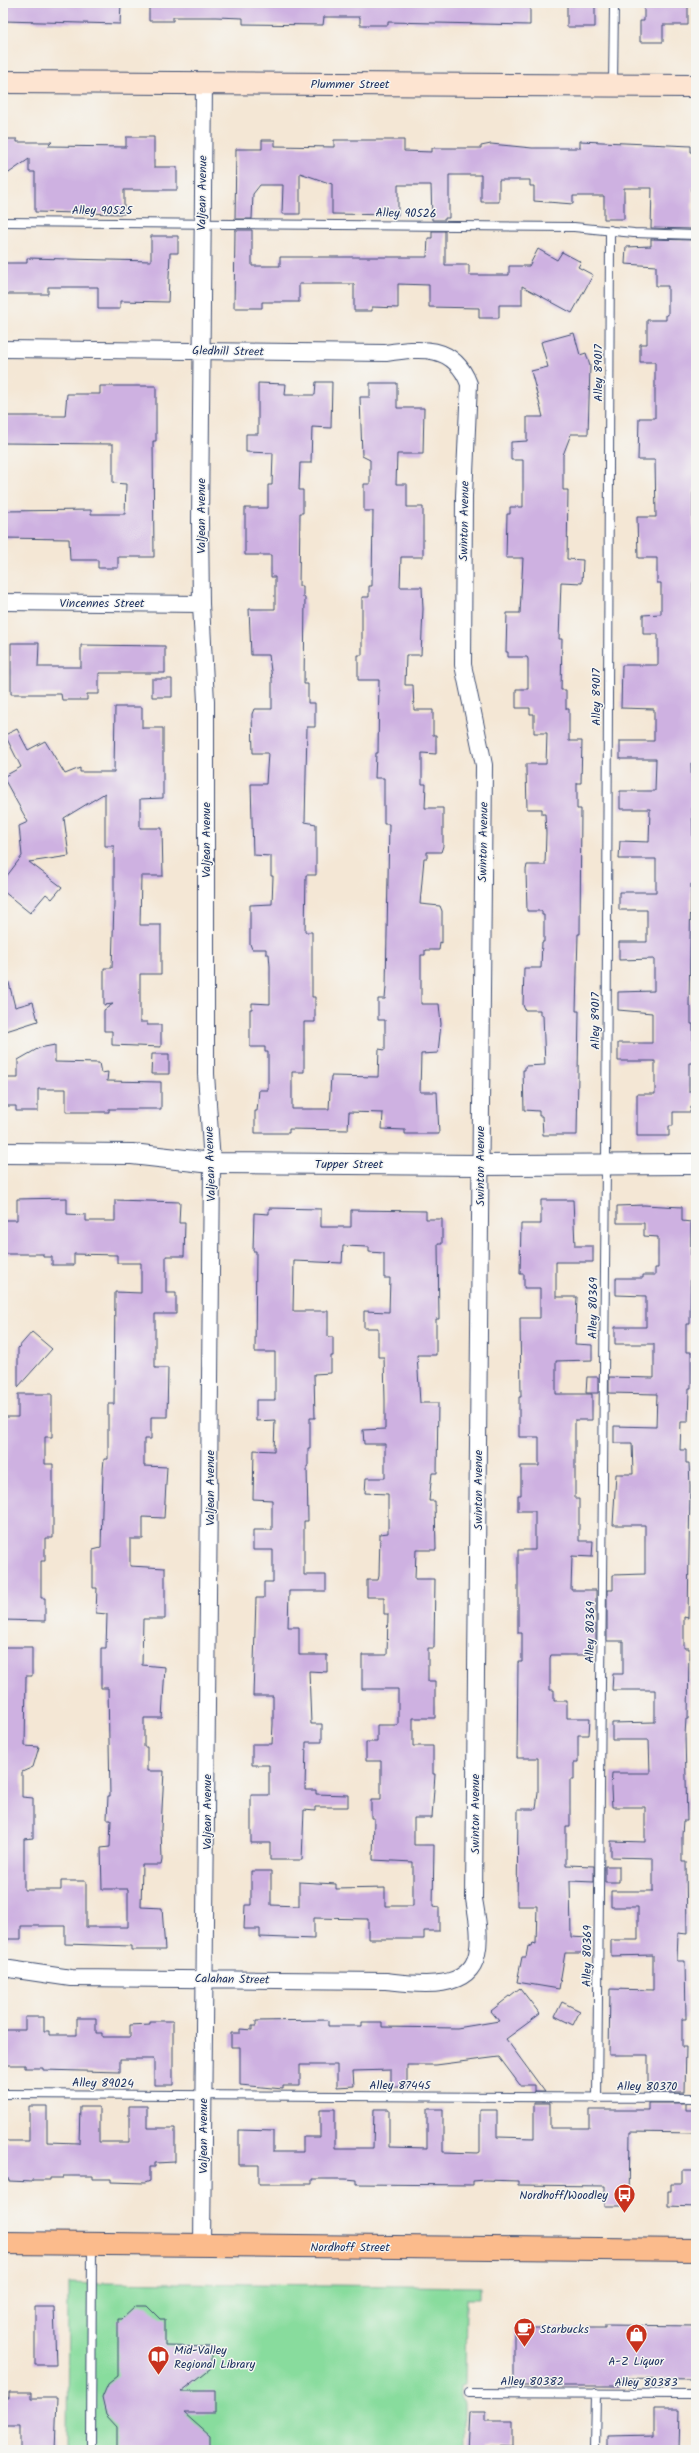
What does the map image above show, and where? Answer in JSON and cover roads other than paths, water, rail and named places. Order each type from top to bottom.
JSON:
[{"type":"main road","name":"Plummer Street","points":[[3,82],[696,86]]},
{"type":"main road","name":"Nordhoff Street","points":[[3,2243],[696,2250]]},
{"type":"street","name":"Valjean Avenue","points":[[202,2246],[203,2096],[206,1979],[212,1163],[206,1074],[206,702],[201,604],[201,223],[204,83]]},
{"type":"street","name":"Gledhill Street","points":[[3,349],[386,352],[428,349],[451,358]]},
{"type":"street","name":"Swinton Avenue","points":[[451,358],[464,372],[469,384],[464,496],[463,665],[484,765],[474,1891],[479,1928],[477,1955],[472,1966],[460,1977]]},
{"type":"street","name":"Vincennes Street","points":[[3,602],[201,604]]},
{"type":"street","name":"Tupper Street","points":[[3,1153],[132,1154],[212,1163],[480,1165],[696,1164]]},
{"type":"street","name":"Calahan Street","points":[[3,1968],[71,1978],[386,1981],[417,1985],[442,1984],[460,1977]]},
{"type":"lane","points":[[613,86],[614,3]]},
{"type":"lane","name":"Alley 90525","points":[[3,222],[201,223]]},
{"type":"lane","name":"Alley 90526","points":[[201,223],[574,227],[696,235]]},
{"type":"lane","name":"Alley 89017","points":[[606,1165],[610,230]]},
{"type":"lane","name":"Alley 80369","points":[[597,2099],[606,1165]]},
{"type":"lane","name":"Alley 89024","points":[[3,2094],[203,2096]]},
{"type":"lane","name":"Alley 87445","points":[[203,2096],[597,2099]]},
{"type":"lane","name":"Alley 80370","points":[[597,2099],[696,2098]]},
{"type":"lane","points":[[91,2450],[92,2244]]},
{"type":"lane","name":"Alley 80382","points":[[469,2392],[596,2393]]},
{"type":"lane","points":[[595,2450],[596,2393]]},
{"type":"lane","name":"Alley 80383","points":[[596,2393],[696,2394]]},
{"type":"place","name":"Nordhoff/Woodley","points":[[624,2214]]},
{"type":"place","name":"Starbucks","points":[[525,2348]]},
{"type":"place","name":"A-Z Liquor","points":[[636,2354]]},
{"type":"place","name":"Mid-Valley Regional Library","points":[[159,2376]]}]
